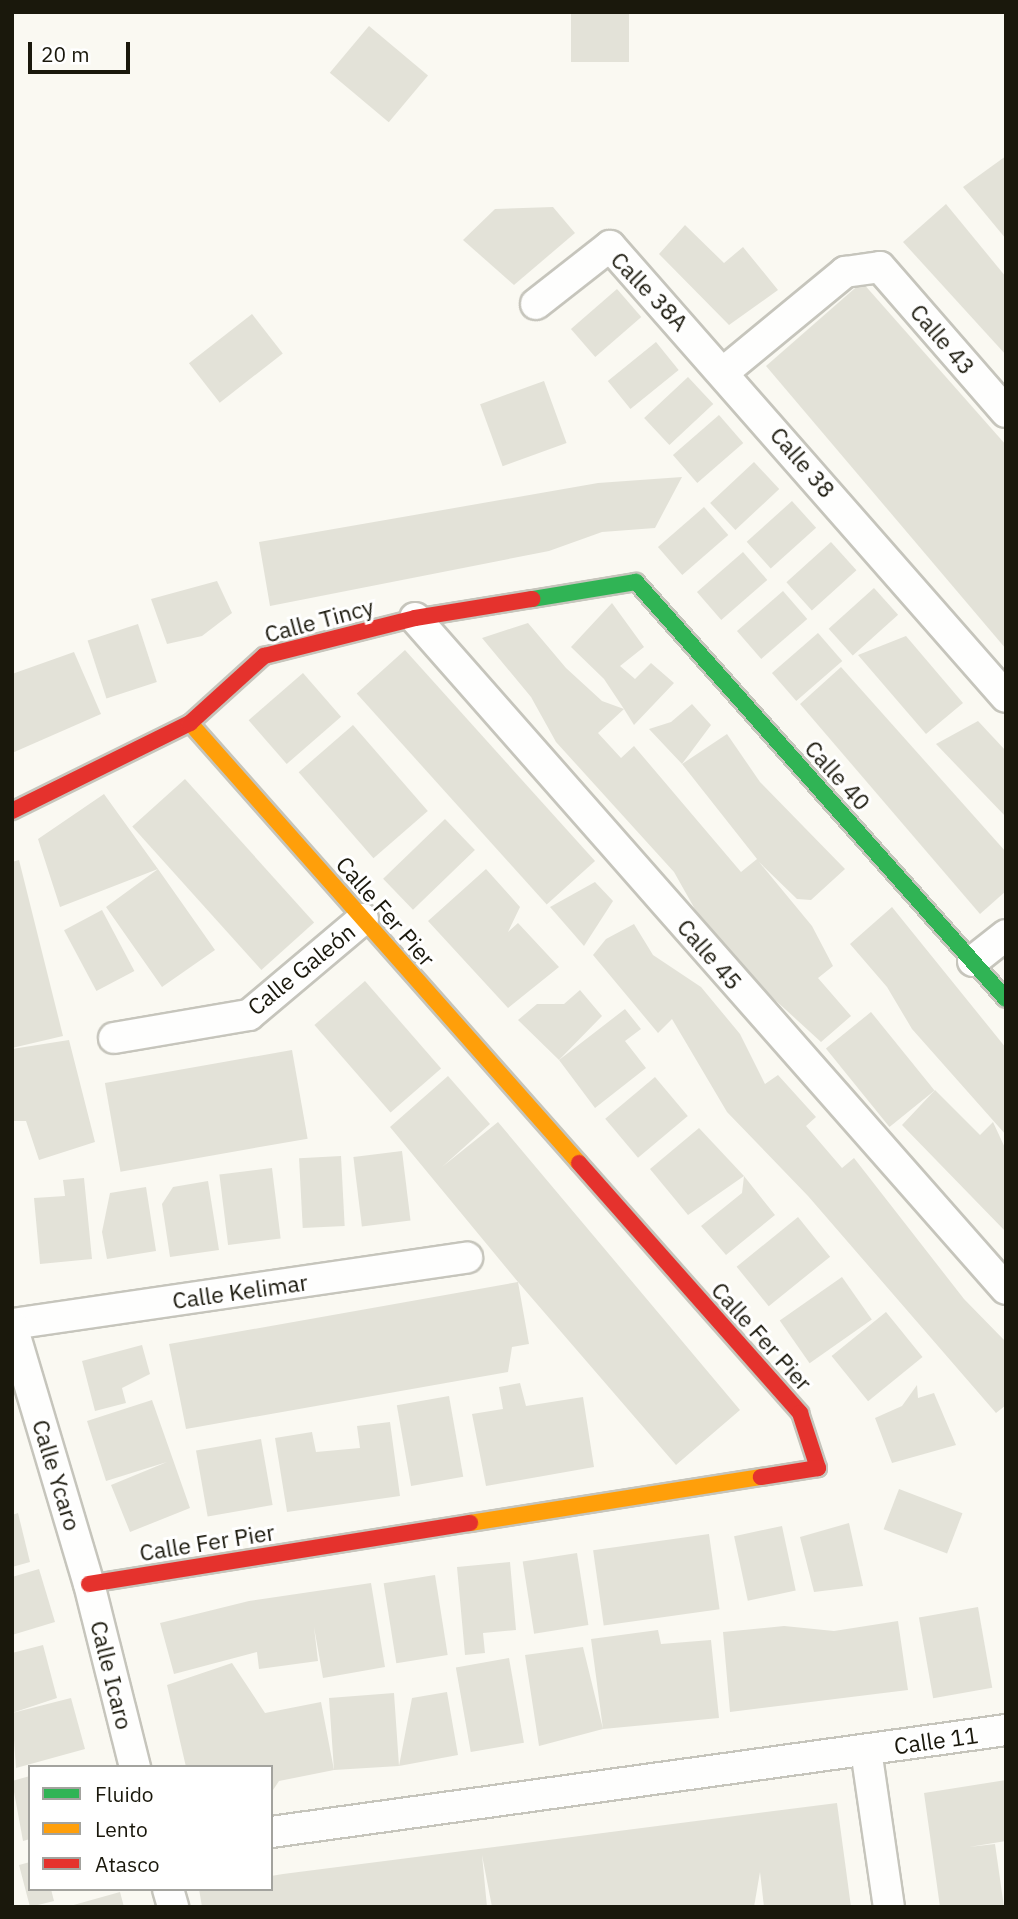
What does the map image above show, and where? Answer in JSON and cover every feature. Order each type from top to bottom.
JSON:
[{"type":"street","name":"Calle 38A","points":[[536,304],[610,246],[725,371]]},
{"type":"street","name":"Calle 43","points":[[725,371],[845,272],[880,267],[1006,412]]},
{"type":"street","name":"Calle 38","points":[[725,371],[1006,697]]},
{"type":"street","name":"Calle Tincy","points":[[12,811],[190,723],[264,656],[415,618],[636,582]]},
{"type":"street","name":"Calle 40","points":[[636,582],[1006,999]]},
{"type":"street","name":"Calle 45","points":[[415,618],[1006,1289]]},
{"type":"street","name":"Calle Fer Pier","points":[[89,1584],[818,1468],[800,1413],[190,723]]},
{"type":"street","name":"Calle Galeón","points":[[114,1038],[249,1015],[363,919]]},
{"type":"street","points":[[973,961],[1006,935]]},
{"type":"street","name":"Calle Kelimar","points":[[12,1325],[467,1258]]},
{"type":"street","name":"Calle Ycaro","points":[[12,1325],[89,1584]]},
{"type":"street","name":"Calle Icaro","points":[[89,1584],[134,1765]]},
{"type":"street","name":"Calle 11","points":[[273,1832],[1006,1730]]},
{"type":"street","points":[[866,1750],[889,1907]]},
{"type":"building","points":[[571,12],[629,12],[629,62],[571,62]]},
{"type":"building","points":[[369,26],[428,75],[389,122],[330,73]]},
{"type":"building","points":[[1006,156],[1006,239],[963,187]]},
{"type":"building","points":[[946,204],[1006,277],[1006,355],[903,242]]},
{"type":"building","points":[[553,207],[575,233],[514,285],[463,240],[495,209]]},
{"type":"building","points":[[685,225],[724,263],[743,247],[778,290],[729,325],[659,254]]},
{"type":"building","points":[[862,282],[1006,445],[1006,649],[766,366]]},
{"type":"building","points":[[617,289],[641,317],[595,357],[571,329]]},
{"type":"building","points":[[252,314],[283,353],[220,403],[189,363]]},
{"type":"building","points":[[656,342],[679,370],[630,409],[608,381]]},
{"type":"building","points":[[688,377],[713,404],[669,445],[644,418]]},
{"type":"building","points":[[544,381],[567,443],[503,466],[480,404]]},
{"type":"building","points":[[719,415],[743,443],[697,483],[673,455]]},
{"type":"building","points":[[754,462],[779,489],[735,530],[710,503]]},
{"type":"building","points":[[682,477],[655,528],[602,532],[549,551],[270,606],[259,542],[598,483]]},
{"type":"building","points":[[792,501],[816,528],[771,569],[747,542]]},
{"type":"building","points":[[704,507],[728,535],[682,575],[658,547]]},
{"type":"building","points":[[831,542],[856,570],[812,610],[786,582]]},
{"type":"building","points":[[743,552],[767,580],[721,620],[697,592]]},
{"type":"building","points":[[217,581],[232,613],[202,636],[167,644],[151,599]]},
{"type":"building","points":[[874,588],[898,615],[853,656],[829,629]]},
{"type":"building","points":[[783,591],[807,619],[761,659],[737,631]]},
{"type":"building","points":[[612,603],[644,647],[620,666],[635,679],[651,663],[674,683],[634,725],[604,679],[571,647]]},
{"type":"building","points":[[528,623],[566,668],[602,701],[624,709],[598,733],[621,758],[634,746],[741,872],[757,859],[682,764],[727,734],[760,782],[845,869],[811,900],[797,899],[759,862],[812,926],[833,966],[818,978],[851,1016],[821,1042],[750,977],[696,911],[674,872],[556,742],[531,697],[482,638]]},
{"type":"building","points":[[138,624],[157,682],[106,698],[88,640]]},
{"type":"building","points":[[818,633],[842,661],[796,701],[772,673]]},
{"type":"building","points":[[906,636],[963,703],[926,734],[858,655]]},
{"type":"building","points":[[405,650],[595,861],[547,905],[357,693]]},
{"type":"building","points":[[74,652],[101,714],[12,753],[12,674]]},
{"type":"building","points":[[841,667],[1006,852],[1006,891],[980,914],[800,704]]},
{"type":"building","points":[[303,673],[341,717],[287,764],[249,720]]},
{"type":"building","points":[[692,704],[711,725],[682,764],[649,729],[671,722]]},
{"type":"building","points":[[978,721],[1006,751],[1006,817],[936,744]]},
{"type":"building","points":[[353,725],[428,811],[373,858],[299,772]]},
{"type":"building","points":[[185,779],[314,922],[261,970],[132,827]]},
{"type":"building","points":[[104,794],[158,869],[60,907],[38,839]]},
{"type":"building","points":[[445,819],[475,850],[413,910],[383,879]]},
{"type":"building","points":[[19,860],[63,1036],[12,1048],[12,862]]},
{"type":"building","points":[[158,869],[215,950],[162,987],[106,907]]},
{"type":"building","points":[[486,869],[520,907],[508,932],[518,923],[559,967],[508,1008],[428,921]]},
{"type":"building","points":[[595,882],[613,901],[584,946],[550,907]]},
{"type":"building","points":[[892,907],[1006,1048],[1006,1135],[912,1029],[887,987],[850,944]]},
{"type":"building","points":[[102,910],[134,971],[96,991],[64,930]]},
{"type":"building","points":[[634,924],[653,955],[701,987],[740,1034],[765,1084],[778,1075],[816,1117],[806,1126],[842,1168],[854,1158],[964,1299],[1006,1342],[1006,1405],[996,1413],[808,1196],[727,1112],[672,1019],[658,1033],[593,955],[606,939]]},
{"type":"building","points":[[365,981],[441,1069],[391,1113],[314,1025]]},
{"type":"building","points":[[580,990],[602,1016],[559,1060],[518,1020],[537,1004],[564,1004]]},
{"type":"building","points":[[625,1009],[641,1029],[625,1041],[646,1068],[595,1108],[559,1060]]},
{"type":"building","points":[[871,1012],[935,1090],[889,1127],[826,1049]]},
{"type":"building","points":[[69,1040],[95,1142],[39,1160],[26,1121],[12,1121],[12,1049]]},
{"type":"building","points":[[292,1050],[308,1139],[121,1172],[105,1083]]},
{"type":"building","points":[[448,1076],[490,1124],[442,1167],[498,1122],[740,1410],[676,1465],[518,1282],[390,1127]]},
{"type":"building","points":[[655,1077],[688,1116],[638,1158],[605,1119]]},
{"type":"building","points":[[935,1090],[980,1135],[993,1122],[1006,1150],[1006,1232],[902,1125]]},
{"type":"building","points":[[699,1128],[744,1176],[688,1215],[650,1169]]},
{"type":"building","points":[[402,1151],[411,1220],[362,1226],[353,1157]]},
{"type":"building","points":[[341,1156],[345,1226],[303,1228],[299,1158]]},
{"type":"building","points":[[272,1168],[281,1238],[228,1245],[219,1174]]},
{"type":"building","points":[[744,1176],[775,1215],[726,1255],[701,1226],[742,1193]]},
{"type":"building","points":[[84,1178],[92,1259],[40,1264],[34,1198],[65,1196],[63,1180]]},
{"type":"building","points":[[208,1181],[219,1250],[170,1257],[162,1204],[173,1187]]},
{"type":"building","points":[[146,1187],[156,1251],[107,1259],[102,1232],[110,1193]]},
{"type":"building","points":[[798,1217],[830,1257],[769,1306],[737,1267]]},
{"type":"building","points":[[842,1277],[872,1320],[810,1363],[780,1321]]},
{"type":"building","points":[[518,1282],[529,1344],[512,1347],[508,1372],[186,1429],[169,1344]]},
{"type":"building","points":[[886,1312],[923,1357],[868,1401],[832,1356]]},
{"type":"building","points":[[142,1345],[150,1374],[122,1388],[126,1403],[95,1411],[82,1361]]},
{"type":"building","points":[[520,1383],[526,1406],[583,1397],[594,1467],[486,1486],[472,1414],[503,1409],[499,1387]]},
{"type":"building","points":[[917,1385],[918,1398],[934,1393],[956,1445],[892,1463],[875,1418],[902,1406]]},
{"type":"building","points":[[449,1396],[463,1477],[411,1486],[397,1405]]},
{"type":"building","points":[[152,1400],[190,1508],[130,1532],[111,1485],[167,1462],[106,1481],[87,1421]]},
{"type":"building","points":[[390,1422],[400,1496],[287,1512],[275,1438],[312,1432],[316,1452],[360,1448],[357,1426]]},
{"type":"building","points":[[261,1439],[273,1505],[208,1516],[196,1450]]},
{"type":"building","points":[[899,1489],[962,1513],[947,1554],[884,1529]]},
{"type":"building","points":[[18,1513],[30,1562],[12,1567],[12,1515]]},
{"type":"building","points":[[849,1523],[863,1586],[814,1592],[800,1537]]},
{"type":"building","points":[[782,1526],[796,1591],[748,1601],[734,1536]]},
{"type":"building","points":[[709,1534],[720,1609],[604,1626],[593,1550]]},
{"type":"building","points":[[577,1553],[588,1625],[534,1634],[523,1562]]},
{"type":"building","points":[[510,1562],[516,1630],[483,1633],[485,1653],[465,1655],[457,1567]]},
{"type":"building","points":[[39,1569],[55,1622],[12,1635],[12,1577]]},
{"type":"building","points":[[435,1575],[448,1655],[396,1663],[384,1583]]},
{"type":"building","points":[[371,1583],[385,1667],[323,1678],[314,1627],[318,1661],[259,1669],[257,1652],[174,1674],[160,1623],[249,1601]]},
{"type":"building","points":[[978,1607],[992,1688],[933,1698],[919,1617]]},
{"type":"building","points":[[898,1621],[908,1690],[730,1712],[723,1632],[784,1626],[834,1631]]},
{"type":"building","points":[[658,1630],[661,1644],[711,1640],[719,1718],[603,1729],[591,1639]]},
{"type":"building","points":[[43,1645],[57,1698],[12,1713],[12,1653]]},
{"type":"building","points":[[583,1647],[603,1729],[539,1746],[525,1655]]},
{"type":"building","points":[[509,1658],[524,1743],[471,1752],[456,1667]]},
{"type":"building","points":[[232,1663],[265,1713],[321,1702],[334,1770],[279,1781],[273,1790],[273,1765],[186,1765],[167,1685]]},
{"type":"building","points":[[447,1692],[458,1755],[399,1766],[412,1698]]},
{"type":"building","points":[[394,1693],[399,1766],[334,1770],[329,1698]]},
{"type":"building","points":[[71,1698],[85,1749],[16,1768],[12,1713]]},
{"type":"building","points":[[28,1777],[28,1840],[23,1841],[12,1781]]},
{"type":"building","points":[[1006,1780],[1006,1841],[969,1847],[995,1844],[1004,1907],[940,1907],[924,1793]]},
{"type":"building","points":[[837,1803],[851,1907],[764,1907],[760,1872],[754,1907],[492,1907],[482,1855],[487,1907],[202,1907],[199,1891],[273,1891],[273,1876]]},
{"type":"building","points":[[28,1863],[28,1891],[52,1891],[54,1901],[30,1907],[19,1865]]},
{"type":"building","points":[[120,1892],[124,1907],[70,1906]]},
{"type":"traffic: fast","points":[[532,599],[636,582],[1006,999]]},
{"type":"traffic: slow","points":[[190,723],[579,1163]]},
{"type":"traffic: slow","points":[[470,1523],[761,1477]]},
{"type":"traffic: jam","points":[[12,811],[190,723],[264,656],[415,618],[532,599]]},
{"type":"traffic: jam","points":[[579,1163],[800,1413],[818,1468],[761,1477]]},
{"type":"traffic: jam","points":[[89,1584],[470,1523]]}]
